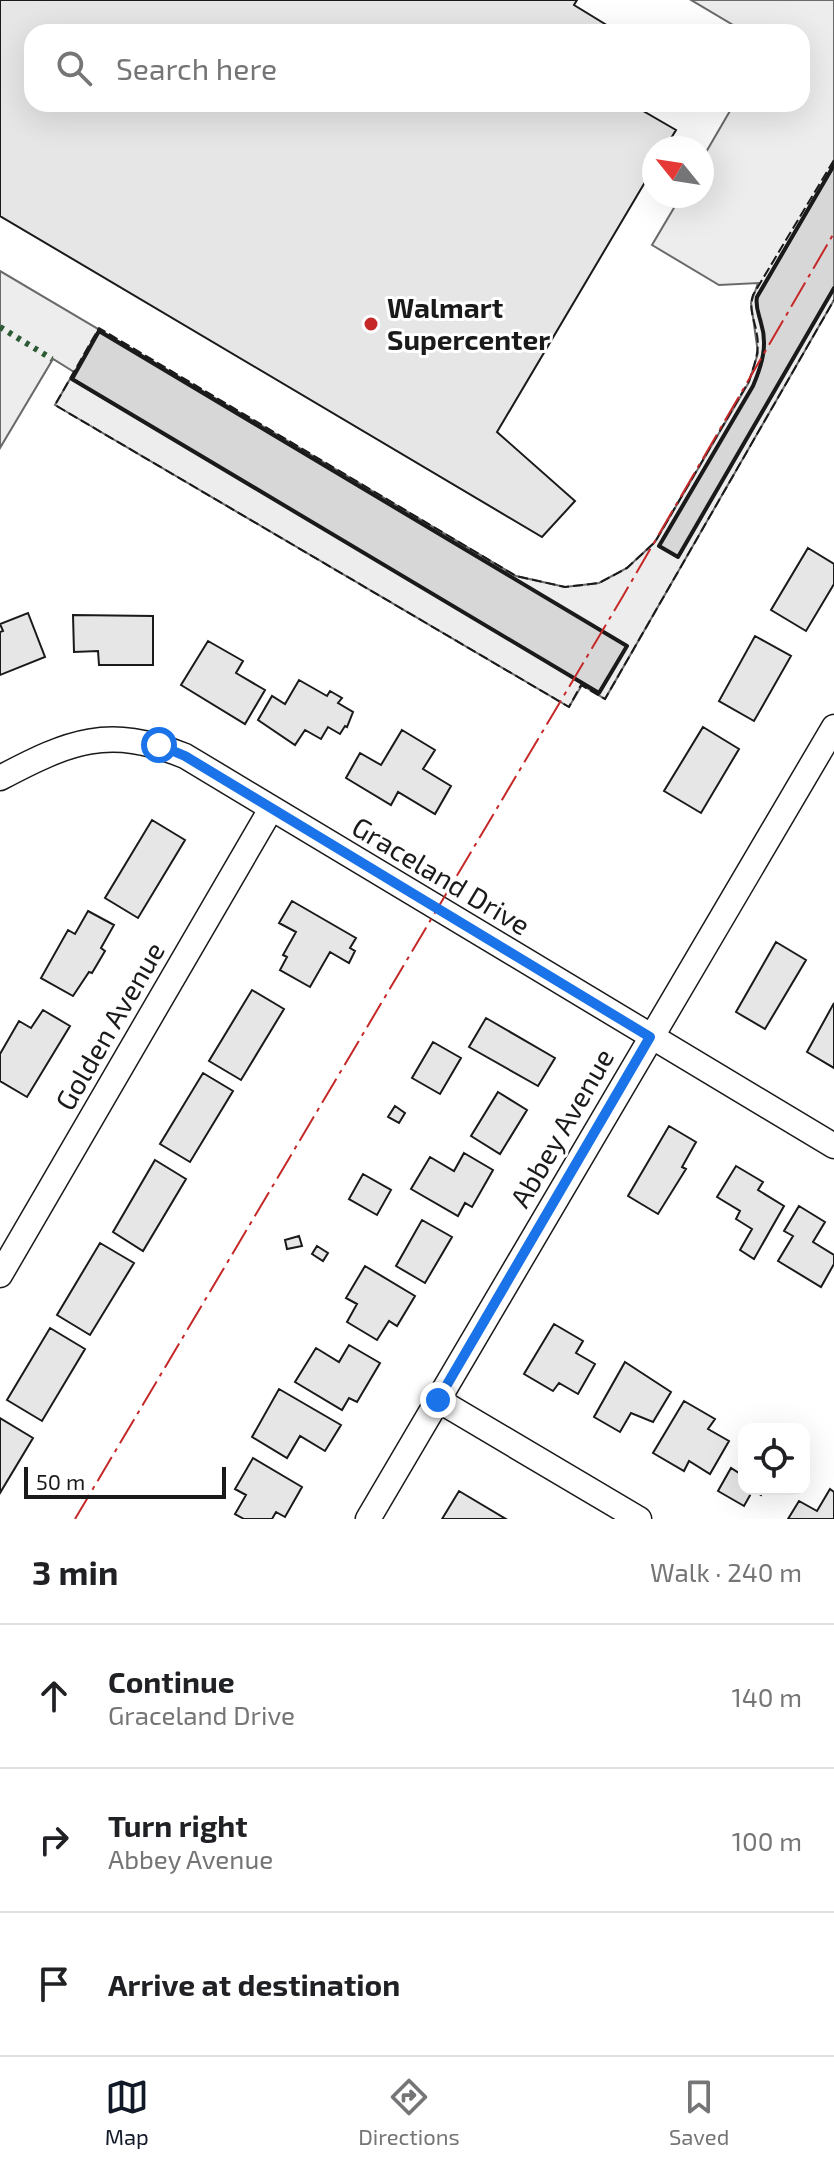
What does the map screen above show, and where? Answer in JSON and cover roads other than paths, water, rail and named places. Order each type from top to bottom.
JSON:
[{"type":"street","name":"Abbey Avenue","points":[[368,1519],[834,727]]},
{"type":"street","name":"Graceland Drive","points":[[0,778],[50,751],[104,739],[159,745],[185,756],[834,1146]]},
{"type":"street","name":"Golden Avenue","points":[[0,1275],[271,809]]},
{"type":"street","points":[[438,1400],[639,1519]]},
{"type":"place","name":"Walmart Supercenter","points":[[371,324]]}]
